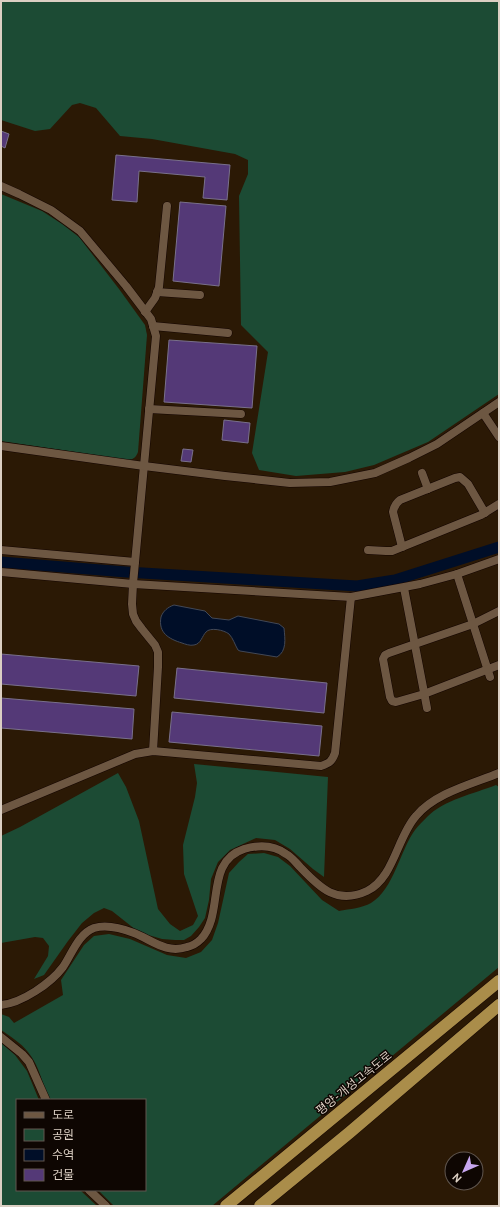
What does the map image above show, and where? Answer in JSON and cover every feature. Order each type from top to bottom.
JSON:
[{"type":"highway","name":"평양-개성고속도로","points":[[226,1206],[499,981]]},
{"type":"highway","points":[[260,1206],[349,1133],[499,1005]]},
{"type":"street","points":[[1,186],[51,210],[80,231],[126,286],[151,319],[156,336],[132,604],[133,614],[139,625],[155,645],[158,652],[153,750]]},
{"type":"street","points":[[145,312],[155,298],[159,287],[167,206]]},
{"type":"street","points":[[157,292],[200,295]]},
{"type":"street","points":[[153,326],[228,333]]},
{"type":"street","points":[[1,446],[144,466],[290,483],[330,482],[375,473],[409,458],[436,444],[499,402]]},
{"type":"street","points":[[149,409],[241,414]]},
{"type":"street","points":[[483,413],[499,437]]},
{"type":"street","points":[[422,473],[428,489]]},
{"type":"street","points":[[402,547],[393,512],[394,506],[400,500],[460,477],[468,484],[486,513]]},
{"type":"street","points":[[368,550],[386,552],[392,551],[486,513],[499,504]]},
{"type":"street","points":[[1,550],[134,573],[351,597],[404,588],[456,574],[499,559]]},
{"type":"street","points":[[1,572],[134,573]]},
{"type":"street","points":[[456,574],[489,673]]},
{"type":"street","points":[[404,588],[427,708]]},
{"type":"street","points":[[1,810],[135,754],[153,750],[321,766],[329,763],[333,760],[335,753],[351,597]]},
{"type":"street","points":[[499,611],[473,624],[389,653],[385,655],[383,659],[390,697],[392,701],[396,702],[489,673],[499,665]]},
{"type":"street","points":[[1,1004],[23,998],[48,982],[64,965],[82,937],[93,928],[114,926],[134,933],[157,945],[169,949],[181,949],[193,945],[201,939],[208,929],[212,915],[218,876],[225,862],[244,849],[262,846],[275,848],[286,854],[325,891],[336,895],[352,897],[368,891],[379,883],[387,872],[406,831],[414,817],[422,809],[444,795],[499,773]]},
{"type":"street","points":[[1,1037],[22,1054],[29,1062],[46,1099]]},
{"type":"street","points":[[90,1191],[106,1206]]},
{"type":"green space","points":[[1,1],[499,1],[499,394],[428,442],[374,465],[345,472],[296,476],[259,470],[252,453],[268,352],[241,325],[239,196],[248,174],[248,160],[235,154],[152,139],[120,136],[96,108],[80,103],[72,105],[50,129],[35,131],[1,120]]},
{"type":"green space","points":[[1,194],[42,211],[79,237],[145,325],[147,335],[138,452],[132,459],[129,460],[1,441]]},
{"type":"green space","points":[[194,764],[328,777],[324,877],[290,849],[275,840],[256,838],[230,850],[218,862],[211,879],[209,900],[205,918],[191,936],[184,940],[175,940],[162,939],[145,934],[136,930],[112,911],[104,908],[94,913],[82,923],[44,975],[34,979],[48,956],[49,946],[43,938],[35,937],[1,943],[1,836],[118,773],[126,787],[139,821],[158,909],[170,924],[180,931],[193,925],[198,916],[184,874],[183,845],[197,783]]},
{"type":"green space","points":[[496,785],[499,787],[499,967],[212,1206],[114,1206],[99,1191],[146,1191],[146,1099],[48,1099],[32,1057],[19,1043],[1,1030],[1,1014],[9,1017],[14,1023],[63,995],[61,980],[84,945],[94,936],[109,934],[130,939],[167,955],[186,958],[201,952],[212,940],[218,923],[229,873],[248,854],[264,853],[278,857],[290,866],[322,900],[339,911],[367,905],[379,897],[391,879],[416,828],[434,811],[459,798]]},
{"type":"green space","points":[[1,1043],[15,1055],[27,1071],[39,1099],[16,1099],[16,1191],[81,1191],[97,1206],[1,1206]]},
{"type":"water","points":[[174,605],[205,611],[212,618],[229,620],[238,616],[279,624],[284,628],[284,648],[277,657],[240,651],[229,634],[221,630],[214,629],[208,630],[200,642],[196,644],[189,645],[177,641],[169,637],[161,627],[161,617],[163,613]]},
{"type":"building","points":[[1,131],[9,134],[5,148],[1,146]]},
{"type":"building","points":[[116,155],[230,165],[227,200],[203,198],[205,177],[139,171],[137,202],[112,200]]},
{"type":"building","points":[[180,202],[226,206],[219,286],[173,281]]},
{"type":"building","points":[[169,340],[257,346],[252,408],[164,402]]},
{"type":"building","points":[[224,420],[250,423],[248,443],[222,440]]},
{"type":"building","points":[[183,449],[193,450],[191,462],[181,461]]},
{"type":"building","points":[[1,654],[139,666],[136,696],[1,684]]},
{"type":"building","points":[[177,668],[327,683],[324,713],[174,698]]},
{"type":"building","points":[[1,698],[134,709],[132,739],[1,728]]},
{"type":"building","points":[[172,712],[322,726],[319,756],[169,742]]},
{"type":"waterway","points":[[1,562],[126,572],[357,586],[395,580],[499,547]]}]
